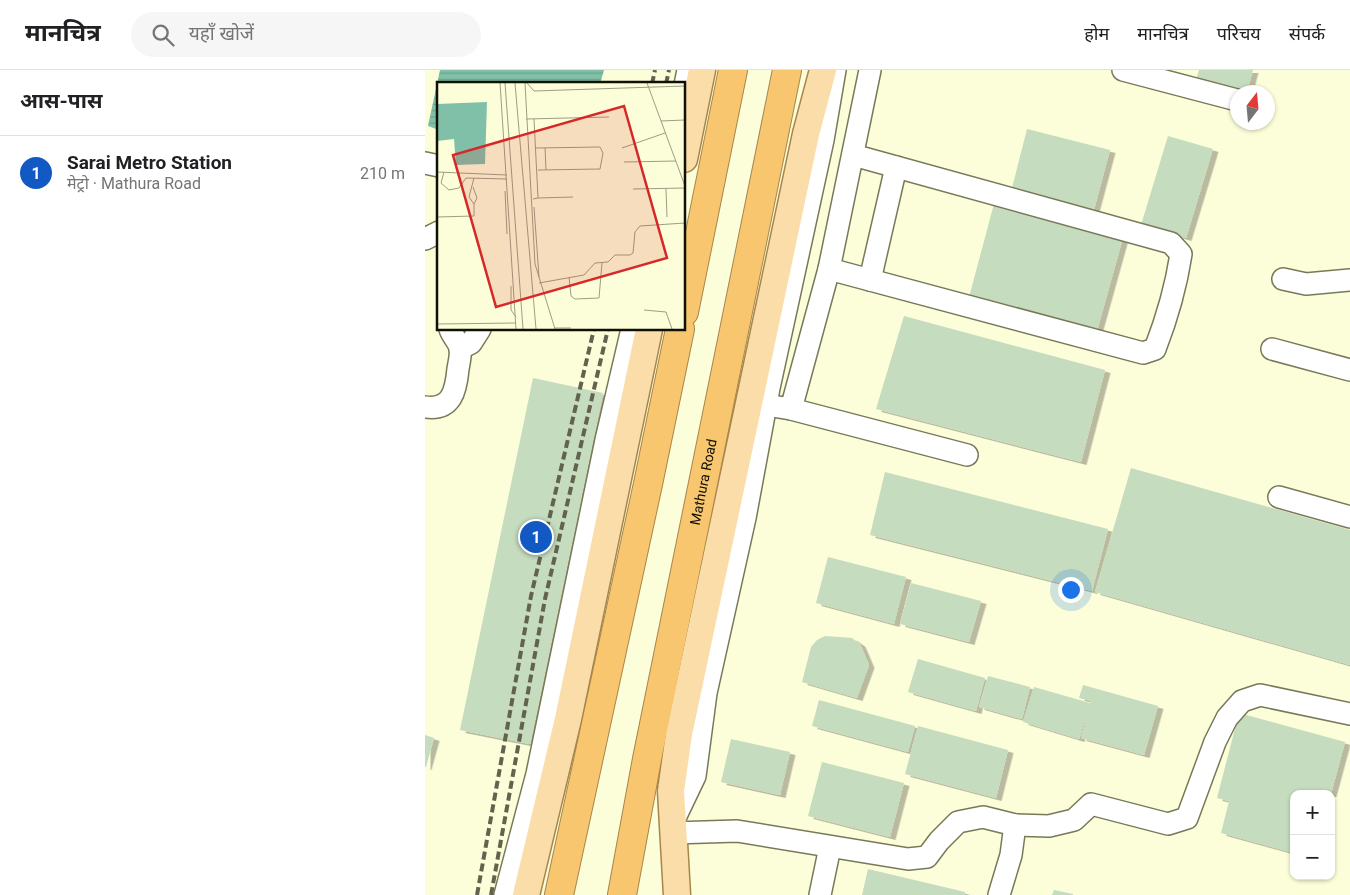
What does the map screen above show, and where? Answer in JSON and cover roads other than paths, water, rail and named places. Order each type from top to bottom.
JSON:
[{"type":"highway","points":[[685,307],[733,70]]},
{"type":"highway","name":"Mathura Road","points":[[622,895],[649,749],[787,70]]},
{"type":"highway","points":[[559,895],[680,330]]},
{"type":"main road","points":[[685,154],[702,70]]},
{"type":"main road","name":"Mathura Road","points":[[677,895],[671,791],[679,734],[699,683],[806,134],[823,70]]},
{"type":"main road","points":[[526,895],[546,777],[568,719],[649,330]]},
{"type":"street","points":[[685,85],[688,70]]},
{"type":"street","points":[[699,683],[745,518],[766,404],[823,140],[835,70]]},
{"type":"street","points":[[791,409],[829,269],[871,70]]},
{"type":"street","points":[[1123,70],[1230,98]]},
{"type":"street","points":[[829,269],[1143,353],[1155,349],[1165,324],[1178,276],[1181,254],[1171,243],[853,155]]},
{"type":"street","points":[[870,280],[896,167]]},
{"type":"street","points":[[425,239],[437,233]]},
{"type":"street","points":[[1283,279],[1306,284],[1350,280]]},
{"type":"street","points":[[425,407],[445,404],[457,388],[461,348],[451,330]]},
{"type":"street","points":[[461,348],[471,343],[479,330]]},
{"type":"street","points":[[505,895],[546,777],[606,440],[632,330]]},
{"type":"street","points":[[1272,349],[1350,370]]},
{"type":"street","points":[[766,404],[967,456]]},
{"type":"street","points":[[1279,497],[1350,517]]},
{"type":"street","points":[[673,827],[737,831],[908,859],[927,857],[939,841],[959,822],[983,817],[1015,825],[1049,826],[1074,820],[1091,804],[1168,824],[1187,818],[1215,742],[1227,718],[1241,701],[1260,695],[1350,714]]},
{"type":"street","points":[[999,895],[1011,855],[1015,825]]},
{"type":"street","points":[[820,895],[830,847]]},
{"type":"railway","points":[[652,82],[655,70]]},
{"type":"railway","points":[[666,82],[669,70]]},
{"type":"railway","points":[[477,895],[531,596],[594,330]]},
{"type":"railway","points":[[491,895],[545,599],[608,330]]},
{"type":"place","name":"Sarai Metro Station","points":[[536,537]]}]
